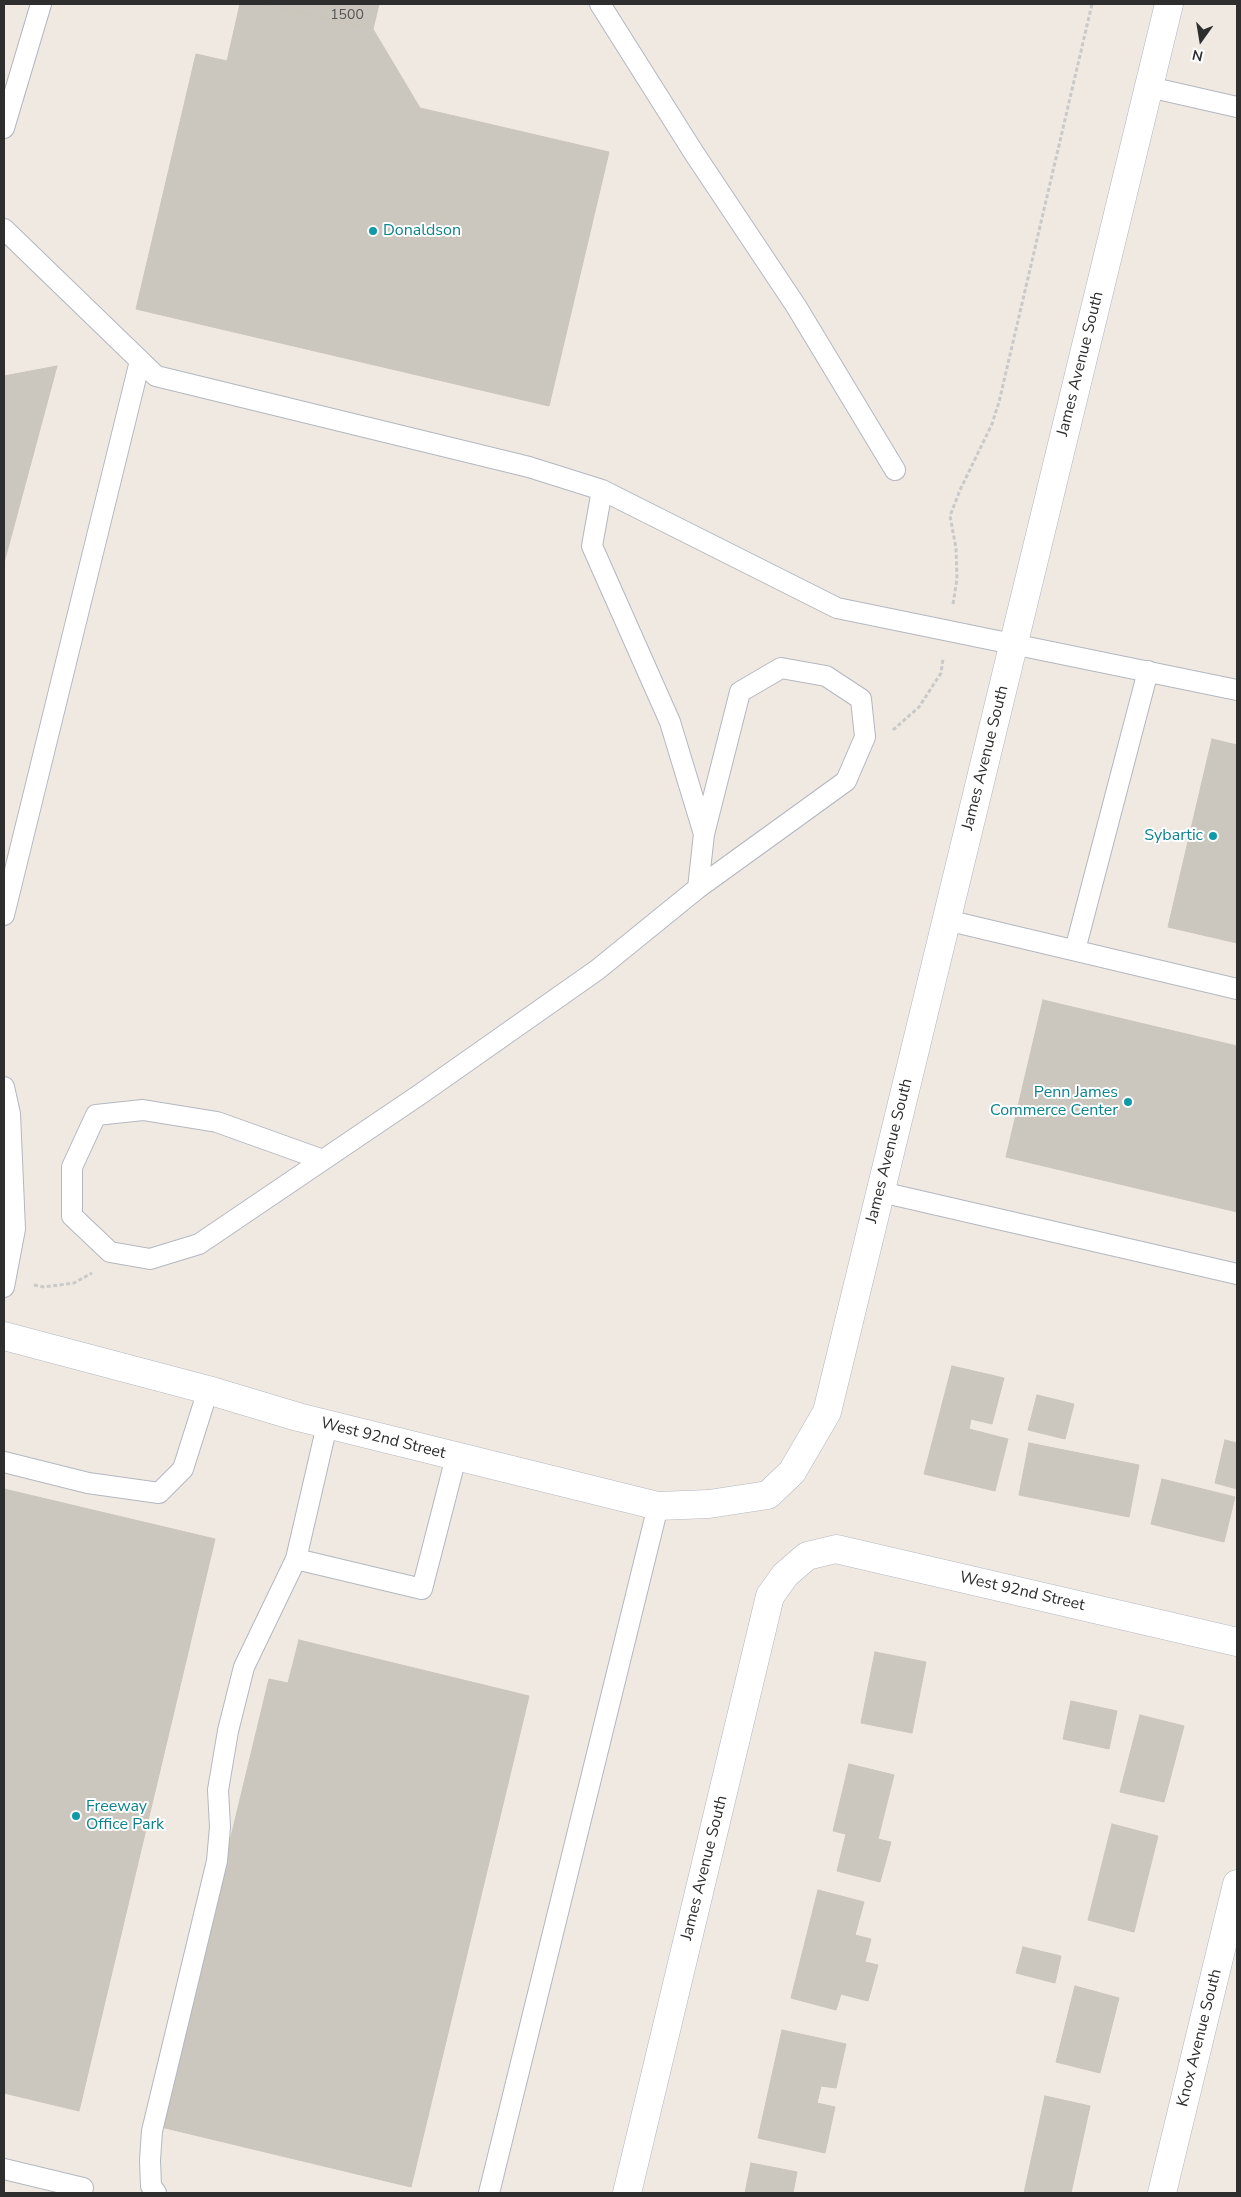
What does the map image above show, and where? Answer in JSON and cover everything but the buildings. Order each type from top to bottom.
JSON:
[{"type":"street","name":"James Avenue South","points":[[768,1495],[792,1472],[827,1412],[1169,4]]},
{"type":"street","name":"West 92nd Street","points":[[4,1336],[208,1390],[327,1425],[658,1506],[709,1504],[768,1495]]},
{"type":"street","name":"West 92nd Street","points":[[807,1556],[836,1549],[1237,1642]]},
{"type":"street","name":"James Avenue South","points":[[626,2193],[770,1596],[785,1575],[807,1556]]},
{"type":"street","name":"Knox Avenue South","points":[[1162,2193],[1237,1884]]},
{"type":"lane","points":[[4,128],[41,4]]},
{"type":"lane","points":[[600,4],[694,153],[796,306],[895,470]]},
{"type":"lane","points":[[1149,86],[1237,107]]},
{"type":"lane","points":[[4,229],[156,376],[529,467],[602,490],[837,608],[1237,690]]},
{"type":"lane","points":[[4,915],[140,361]]},
{"type":"lane","points":[[602,490],[592,546],[670,722],[704,834]]},
{"type":"lane","points":[[323,1160],[217,1122],[143,1110],[96,1115],[72,1167],[72,1216],[110,1252],[150,1259],[199,1244],[323,1160],[597,970],[698,888],[846,781],[865,737],[861,699],[826,676],[781,668],[740,692],[704,834],[698,888]]},
{"type":"lane","points":[[1075,950],[1148,671]]},
{"type":"lane","points":[[946,920],[1237,989]]},
{"type":"lane","points":[[4,1087],[10,1114],[15,1229],[4,1287]]},
{"type":"lane","points":[[881,1192],[1237,1274]]},
{"type":"lane","points":[[4,1462],[88,1483],[159,1493],[184,1469],[208,1390]]},
{"type":"lane","points":[[156,2193],[151,2186],[152,2131],[217,1861],[220,1827],[218,1790],[228,1731],[244,1667],[296,1559],[327,1425]]},
{"type":"lane","points":[[296,1559],[422,1589],[456,1457]]},
{"type":"lane","points":[[489,2193],[658,1506]]},
{"type":"lane","points":[[4,2169],[83,2188]]},
{"type":"place","name":"Donaldson","points":[[373,231]]},
{"type":"place","name":"Sybartic","points":[[1213,836]]},
{"type":"place","name":"Penn James Commerce Center","points":[[1128,1102]]},
{"type":"place","name":"Freeway Office Park","points":[[76,1816]]}]
